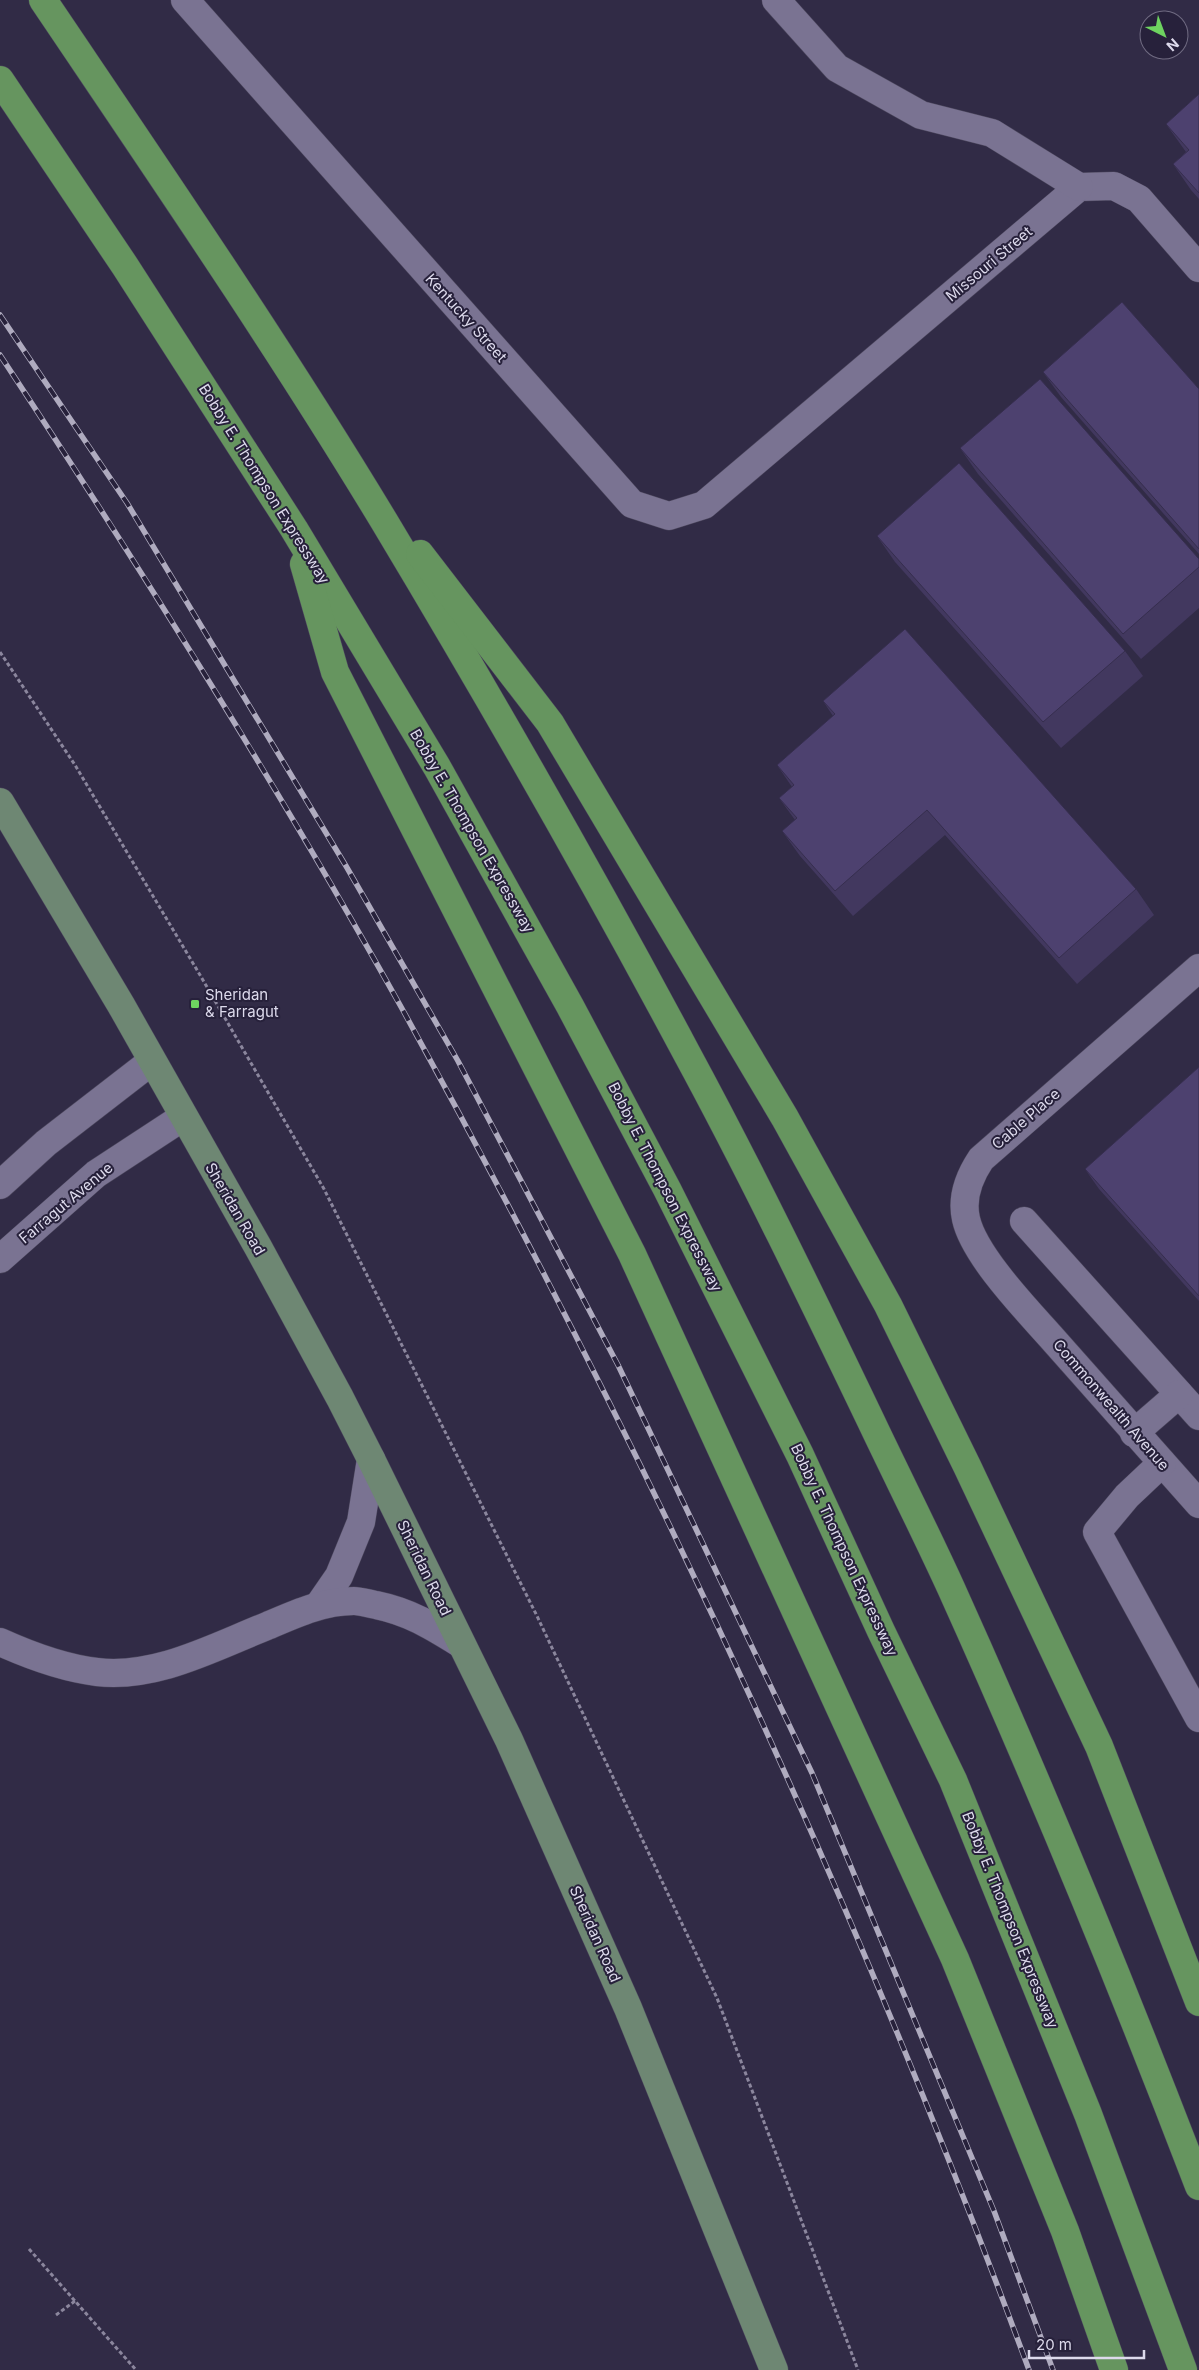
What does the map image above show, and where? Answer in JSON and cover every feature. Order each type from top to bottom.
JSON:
[{"type":"highway","points":[[43,0],[163,178],[381,517],[585,866],[688,1055],[799,1271],[949,1583],[1037,1782],[1138,2026],[1199,2186]]},
{"type":"highway","name":"Bobby E. Thompson Expressway","points":[[0,80],[125,266],[294,529],[437,767],[570,1006],[667,1189],[800,1455],[877,1622],[954,1780],[1088,2114],[1183,2370]]},
{"type":"highway","points":[[334,442],[550,722],[785,1118],[888,1305],[1099,1746],[1199,2002]]},
{"type":"highway","points":[[294,529],[335,672],[632,1254],[955,1959],[1065,2231],[1114,2370]]},
{"type":"main road","name":"Sheridan Road","points":[[0,802],[152,1061],[336,1389],[509,1740],[628,2008],[774,2370]]},
{"type":"street","name":"Kentucky Street","points":[[185,0],[632,504],[669,516],[704,505],[781,440]]},
{"type":"street","points":[[776,0],[837,68],[921,115],[992,133],[1079,187],[1114,186],[1138,199],[1199,268]]},
{"type":"street","name":"Missouri Street","points":[[781,440],[1079,187]]},
{"type":"street","name":"Cable Place","points":[[1024,1306],[976,1246],[966,1219],[965,1196],[970,1175],[980,1159],[1199,968]]},
{"type":"street","points":[[0,1185],[46,1143],[152,1061]]},
{"type":"street","name":"Farragut Avenue","points":[[0,1259],[96,1174],[184,1118]]},
{"type":"street","points":[[1024,1221],[1199,1416]]},
{"type":"street","name":"Commonwealth Avenue","points":[[1024,1306],[1134,1433],[1199,1504]]},
{"type":"street","points":[[1134,1433],[1179,1394]]},
{"type":"street","points":[[319,1605],[338,1576],[361,1522],[370,1459]]},
{"type":"street","points":[[1162,1463],[1127,1496],[1097,1532],[1199,1718]]},
{"type":"street","points":[[0,1642],[60,1665],[98,1672],[122,1673],[157,1668],[192,1656],[319,1605],[355,1601],[394,1609],[418,1617],[461,1644]]},
{"type":"path","points":[[0,652],[75,765],[324,1189],[537,1616],[717,1998],[858,2370]]},
{"type":"path","points":[[29,2250],[136,2370]]},
{"type":"path","points":[[56,2315],[75,2301]]},
{"type":"building","points":[[1199,94],[1199,193],[1173,164],[1189,150],[1166,124]]},
{"type":"building","points":[[1122,302],[1199,389],[1199,549],[1043,372]]},
{"type":"building","points":[[1040,379],[1199,559],[1199,567],[1123,634],[960,448]]},
{"type":"building","points":[[959,463],[1125,651],[1043,722],[877,536]]},
{"type":"building","points":[[905,629],[1136,889],[1059,958],[927,810],[835,891],[782,831],[797,818],[779,798],[794,785],[777,765],[835,714],[823,701]]},
{"type":"building","points":[[1199,1067],[1199,1296],[1085,1169]]},
{"type":"railway","points":[[0,315],[127,503],[346,866],[458,1061],[618,1365],[812,1773],[994,2211],[1053,2370]]},
{"type":"railway","points":[[0,355],[206,676],[305,840],[400,1005],[490,1170],[576,1337],[660,1506],[741,1676],[818,1847],[892,2020],[962,2194],[1029,2370]]},
{"type":"place","name":"Sheridan & Farragut","points":[[195,1004]]}]
